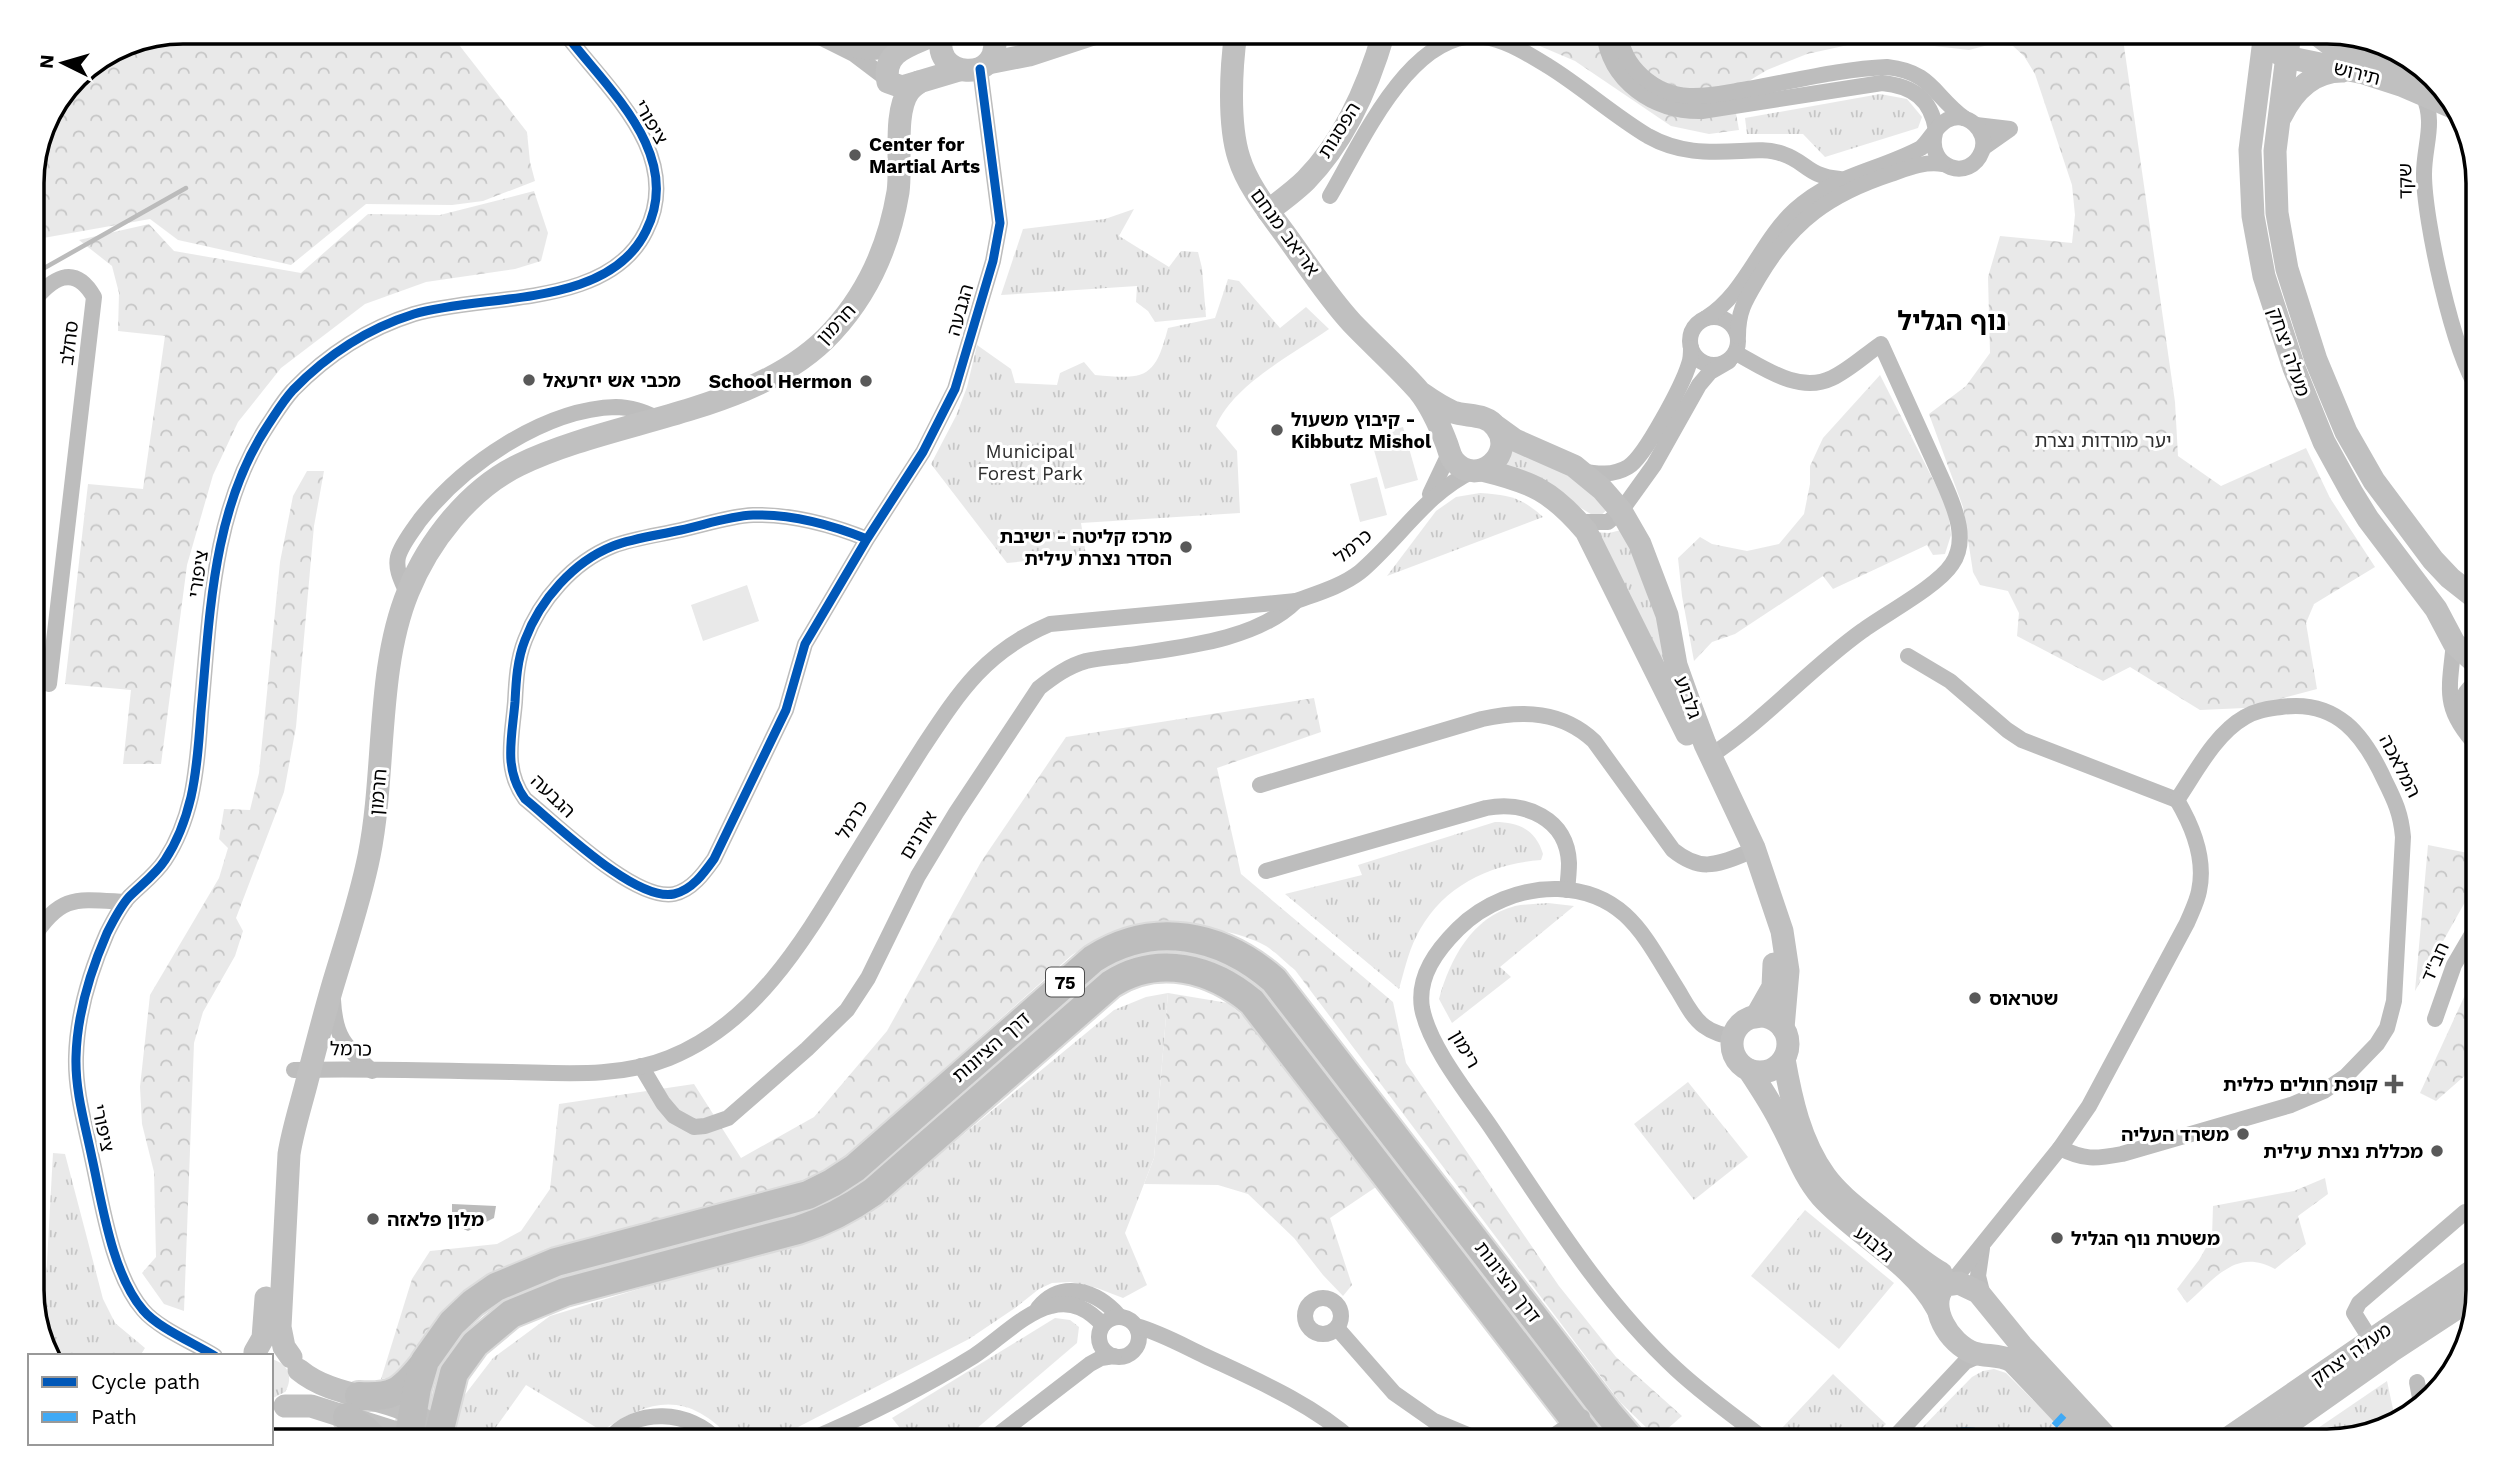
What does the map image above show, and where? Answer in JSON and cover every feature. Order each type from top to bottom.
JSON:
[{"type":"highway","name":"דרך הציונות","points":[[410,1429],[425,1361],[452,1322],[496,1287],[556,1262],[789,1200],[832,1183],[855,1168],[1093,959],[1112,947],[1136,938],[1157,936],[1213,944],[1256,965],[1274,980],[1622,1429]]},
{"type":"highway","name":"דרך הציונות","points":[[440,1429],[447,1395],[461,1361],[493,1327],[512,1314],[565,1292],[798,1230],[847,1210],[873,1192],[1111,984],[1125,975],[1158,967],[1204,974],[1238,990],[1252,1002],[1581,1429]]},
{"type":"highway","points":[[364,1429],[353,1406],[392,1395],[408,1383],[425,1361]]},
{"type":"street","name":"ציפורי","points":[[212,1354],[144,1312],[128,1288],[110,1241],[77,1087],[78,1025],[85,998],[104,939],[125,902],[164,862],[180,831],[187,809],[198,749],[212,593],[220,546],[245,462],[289,395],[316,367],[348,342],[377,327],[419,313],[561,289],[597,280],[624,260],[645,235],[656,207],[657,178],[650,152],[640,130],[573,44]]},
{"type":"street","points":[[836,44],[866,62],[887,81],[902,87],[1014,59],[1062,44]]},
{"type":"street","points":[[887,81],[891,56],[912,44]]},
{"type":"street","points":[[941,44],[944,57],[975,67]]},
{"type":"street","points":[[975,67],[993,55],[995,44]]},
{"type":"street","points":[[1006,44],[1046,49]]},
{"type":"street","name":"אריאב מנחם","points":[[1232,44],[1233,129],[1239,160],[1250,182],[1268,211],[1351,321],[1421,393]]},
{"type":"street","name":"הפסגות","points":[[1268,211],[1306,179],[1341,133],[1368,80],[1380,44]]},
{"type":"street","points":[[1330,196],[1386,101],[1420,59],[1445,44]]},
{"type":"street","points":[[1508,44],[1549,66],[1647,135],[1670,147],[1708,153],[1772,151],[1784,154],[1813,174],[1840,179]]},
{"type":"street","points":[[1607,44],[1621,76],[1640,93],[1678,111],[1702,111],[1882,83],[1908,88],[1917,93],[1930,108],[1936,131],[1933,150],[1943,164]]},
{"type":"street","points":[[1622,44],[1628,57],[1643,77],[1653,85],[1678,94],[1714,95],[1887,67],[1910,71],[1936,89],[1954,111],[1970,122],[1983,140],[1983,148]]},
{"type":"street","name":"מעלה יצחק","points":[[2263,44],[2252,123],[2250,181],[2257,247],[2272,304],[2310,409],[2337,468],[2368,519],[2436,609],[2452,638],[2466,653]]},
{"type":"street","name":"מעלה יצחק","points":[[2288,44],[2277,126],[2274,181],[2281,242],[2295,297],[2332,400],[2359,456],[2433,560],[2466,591]]},
{"type":"street","name":"תירוש","points":[[2292,44],[2383,67]]},
{"type":"street","name":"תירוש","points":[[2293,44],[2343,54],[2426,84]]},
{"type":"street","points":[[2330,44],[2343,54]]},
{"type":"street","points":[[844,48],[873,52],[900,49]]},
{"type":"street","name":"הגבעה","points":[[867,539],[817,523],[786,517],[752,515],[614,546],[584,561],[564,578],[546,600],[525,639],[519,660],[510,763],[516,786],[526,799],[625,880],[662,895],[676,894],[690,886],[704,874],[714,859],[786,710],[805,644],[867,539],[923,452],[955,388],[998,240],[1000,223],[975,67]]},
{"type":"street","points":[[2277,126],[2292,98],[2304,84],[2315,77],[2338,71],[2383,67]]},
{"type":"street","name":"חרמון","points":[[887,81],[901,136]]},
{"type":"street","name":"חרמון","points":[[252,1354],[263,1338],[265,1325],[274,1152],[278,1129],[332,988],[356,910],[377,817],[389,670],[396,631],[407,593],[423,561],[444,530],[492,481],[516,466],[542,455],[744,390],[802,358],[829,336],[857,304],[872,278],[891,224],[898,191],[904,103],[909,91],[919,82]]},
{"type":"street","name":"שקד","points":[[2431,90],[2424,173],[2425,198],[2437,263],[2459,347],[2466,362]]},
{"type":"street","points":[[2428,133],[2440,117],[2449,115]]},
{"type":"street","points":[[1579,470],[1599,475],[1612,473],[1628,467],[1640,455],[1684,378],[1691,360],[1691,348],[1692,331],[1732,296],[1769,238],[1805,202],[1840,179],[1921,148],[1946,121],[2010,129],[1983,148],[1975,162],[1968,167],[1959,169],[1943,164],[1921,164],[1851,188],[1808,215],[1780,245],[1745,300],[1739,314],[1734,350],[1721,364],[1704,363],[1691,348]]},
{"type":"street","points":[[1802,166],[1808,182],[1805,202]]},
{"type":"street","name":"סחלב","points":[[44,288],[58,279],[71,276],[88,286],[94,297],[48,684]]},
{"type":"street","points":[[1706,318],[1714,317],[1730,322],[1734,350]]},
{"type":"street","points":[[1710,756],[1737,739],[1861,632],[1937,579],[1957,555],[1959,540],[1957,518],[1951,499],[1881,344],[1832,378],[1815,383],[1797,382],[1779,376],[1734,350]]},
{"type":"street","points":[[1578,522],[1608,522],[1621,512],[1654,465],[1699,385],[1734,350]]},
{"type":"street","points":[[1421,393],[1455,412],[1490,420],[1497,427],[1502,438],[1502,447],[1499,457],[1491,466],[1478,471],[1456,463],[1433,411],[1421,393]]},
{"type":"street","points":[[1448,450],[1453,427],[1460,420],[1471,416]]},
{"type":"street","name":"גלבוע","points":[[1497,427],[1514,440],[1579,470],[1602,489],[1621,512],[1640,544],[1667,615],[1676,665],[1710,756],[1754,848],[1782,931],[1788,971],[1783,1028]]},
{"type":"street","name":"כרמל","points":[[1422,509],[1448,450]]},
{"type":"street","name":"גלבוע","points":[[1478,471],[1519,479],[1546,492],[1567,509],[1586,531],[1683,724],[1753,877],[1774,964],[1773,987],[1756,1017]]},
{"type":"street","name":"כרמל","points":[[302,1070],[606,1072],[668,1058],[705,1040],[741,1013],[773,981],[810,930],[947,711],[971,679],[1000,651],[1025,635],[1050,624],[1296,601],[1333,587],[1358,573],[1444,487],[1478,471]]},
{"type":"street","name":"אורנים","points":[[641,1066],[663,1103],[684,1122],[695,1127],[729,1118],[847,1010],[868,978],[918,876],[962,802],[1039,688],[1058,673],[1085,661],[1215,640],[1243,631],[1282,615],[1296,601]]},
{"type":"street","points":[[2466,604],[2459,608],[2450,624],[2452,638],[2449,686],[2454,715],[2466,732]]},
{"type":"street","points":[[1908,656],[1950,681],[2022,740],[2177,800],[2196,836],[2201,864],[2199,891],[2187,923],[2089,1106],[2060,1148],[1983,1245],[1939,1292],[1937,1308],[1952,1335],[1964,1347],[2012,1361],[2090,1429]]},
{"type":"street","points":[[2464,730],[2458,711],[2460,701],[2466,693]]},
{"type":"street","name":"המלאכה","points":[[2060,1148],[2078,1157],[2096,1159],[2122,1154],[2291,1105],[2324,1091],[2346,1076],[2377,1044],[2387,1028],[2394,1001],[2403,836],[2401,816],[2373,754],[2361,735],[2341,719],[2313,707],[2291,705],[2261,710],[2244,717],[2221,736],[2177,800]]},
{"type":"street","points":[[1260,785],[1482,719],[1506,714],[1546,715],[1583,731],[1594,741],[1673,850],[1685,859],[1695,864],[1708,865],[1744,854]]},
{"type":"street","points":[[1266,871],[1486,808],[1518,806],[1546,817],[1558,830],[1569,861],[1567,890]]},
{"type":"street","name":"רימון","points":[[1733,1037],[1702,1025],[1691,1012],[1638,927],[1619,908],[1604,898],[1587,892],[1536,890],[1509,897],[1474,914],[1432,957],[1424,980],[1422,1006],[1429,1030],[1451,1070],[1584,1265],[1621,1310],[1676,1369],[1750,1429]]},
{"type":"street","points":[[44,921],[66,904],[82,900],[125,902]]},
{"type":"street","name":"חב\"ד","points":[[2435,1019],[2454,965],[2466,944]]},
{"type":"street","points":[[332,988],[335,1025],[348,1048],[373,1071]]},
{"type":"street","points":[[1756,1017],[1771,1018],[1783,1028],[1788,1044],[1784,1059],[1779,1065],[1765,1072],[1749,1070],[1737,1060],[1732,1045],[1733,1037],[1741,1023],[1756,1017]]},
{"type":"street","name":"גלבוע","points":[[1784,1059],[1792,1104],[1804,1138],[1825,1176],[1860,1210],[1927,1265],[1941,1273],[1948,1284]]},
{"type":"street","name":"חרמון","points":[[295,1363],[285,1348],[280,1327],[289,1154],[302,1070]]},
{"type":"street","name":"גלבוע","points":[[1749,1070],[1782,1125],[1806,1176],[1820,1195],[1922,1285],[1937,1308]]},
{"type":"street","points":[[2371,1340],[2354,1313],[2359,1303],[2465,1212]]},
{"type":"street","points":[[1983,1245],[1978,1276],[1983,1296]]},
{"type":"street","name":"מעלה יצחק","points":[[2241,1429],[2466,1276]]},
{"type":"street","points":[[1948,1284],[1972,1287],[1983,1296],[2094,1429]]},
{"type":"street","points":[[836,1429],[975,1356],[1031,1315],[1053,1294],[1090,1294],[1110,1306],[1119,1316],[1131,1320],[1136,1326],[1139,1335],[1136,1348]]},
{"type":"street","name":"מעלה יצחק","points":[[2281,1429],[2465,1303]]},
{"type":"street","points":[[1031,1315],[1051,1306],[1077,1305],[1092,1312],[1101,1331],[1104,1349],[1114,1356]]},
{"type":"street","points":[[1072,1377],[1108,1320],[1119,1316]]},
{"type":"street","points":[[1902,1429],[1965,1362],[1987,1354],[2002,1342],[2004,1335],[2001,1318]]},
{"type":"street","points":[[1136,1326],[1159,1333],[1264,1384],[1339,1429]]},
{"type":"street","points":[[1337,1328],[1394,1393],[1434,1421],[1453,1429]]},
{"type":"street","points":[[1951,1376],[1956,1356],[1952,1335]]},
{"type":"street","name":"ציפורי","points":[[193,1343],[207,1354]]},
{"type":"street","points":[[1005,1429],[1101,1358],[1127,1355],[1136,1348],[1153,1343],[1184,1346]]},
{"type":"street","points":[[252,1354],[273,1349],[283,1351],[317,1382],[353,1406],[408,1429]]},
{"type":"street","points":[[276,1409],[298,1390],[300,1380],[295,1363]]},
{"type":"street","points":[[2417,1382],[2419,1395]]},
{"type":"street","points":[[1585,1429],[1600,1402]]},
{"type":"street","points":[[276,1409],[353,1406]]},
{"type":"street","points":[[625,1429],[637,1420],[663,1415],[689,1420],[703,1429]]},
{"type":"green space","points":[[182,44],[458,44],[527,132],[535,181],[483,201],[452,205],[366,204],[291,265],[178,240],[150,219],[44,238],[45,164],[48,146],[62,113],[72,98],[98,98],[98,72],[138,51],[155,46]]},
{"type":"green space","points":[[1535,44],[1859,44],[1807,54],[1767,70],[1732,91],[1739,130],[1709,134],[1671,126],[1575,61]]},
{"type":"green space","points":[[1917,44],[1992,44],[1969,50]]},
{"type":"green space","name":"יער מורדות נצרת","points":[[1992,44],[2124,44],[2175,402],[2178,456],[2221,486],[2306,448],[2330,498],[2375,567],[2314,604],[2306,623],[2317,689],[2245,708],[2200,710],[2130,667],[2103,681],[2017,636],[2019,613],[2008,591],[1980,585],[1973,572],[1963,507],[1929,414],[1966,386],[1990,353],[1988,277],[2000,236],[2072,243],[2075,215],[2072,185],[2035,74],[2024,56],[2013,46]]},
{"type":"green space","points":[[1880,94],[1907,99],[1922,117],[1918,128],[1825,157],[1803,134],[1747,134],[1745,118]]},
{"type":"green space","points":[[534,191],[548,233],[541,261],[515,269],[426,282],[365,304],[281,368],[238,422],[213,475],[187,565],[161,764],[123,764],[131,690],[65,684],[88,484],[143,489],[165,336],[118,331],[119,293],[112,266],[79,240],[149,224],[174,251],[301,273],[368,214],[440,215]]},
{"type":"green space","points":[[1134,209],[1119,236],[1169,267],[1181,251],[1198,252],[1206,317],[1155,322],[1148,311],[1136,302],[1137,286],[1001,295],[1023,229],[1105,219]]},
{"type":"green space","name":"Municipal Forest Park","points":[[1228,279],[1239,281],[1280,328],[1306,307],[1329,329],[1250,384],[1224,411],[1216,426],[1237,451],[1240,513],[1081,523],[1086,555],[1007,563],[931,464],[956,416],[967,387],[977,345],[1011,369],[1015,383],[1057,385],[1060,373],[1084,362],[1095,375],[1137,376],[1153,366],[1168,328],[1215,318]]},
{"type":"green space","points":[[1880,375],[1948,509],[1951,535],[1945,554],[1933,555],[1927,545],[1833,589],[1823,576],[1735,634],[1712,642],[1694,661],[1678,558],[1700,537],[1712,544],[1747,551],[1779,544],[1804,514],[1810,484],[1810,466],[1823,438]]},
{"type":"green space","points":[[1403,427],[1418,480],[1385,489],[1370,436]]},
{"type":"green space","points":[[1512,449],[1572,475],[1608,509],[1600,516],[1594,516],[1555,492],[1503,470]]},
{"type":"green space","points":[[307,471],[324,471],[314,526],[296,727],[284,792],[236,918],[243,931],[235,956],[203,1012],[194,1043],[184,1311],[164,1304],[142,1273],[156,1257],[154,1172],[142,1124],[140,1087],[150,995],[219,878],[228,848],[219,839],[224,809],[250,810],[259,773],[280,562],[293,496]]},
{"type":"green space","points":[[1377,477],[1387,515],[1360,522],[1350,484]]},
{"type":"green space","points":[[1480,493],[1514,498],[1543,517],[1387,576],[1436,511],[1456,497]]},
{"type":"green space","points":[[1621,530],[1635,556],[1658,613],[1673,696],[1593,532],[1609,533]]},
{"type":"green space","points":[[747,585],[759,621],[703,641],[691,605]]},
{"type":"green space","points":[[1314,698],[1321,732],[1217,768],[1241,874],[1393,1002],[1406,1063],[1559,1286],[1616,1357],[1682,1416],[1667,1429],[1648,1429],[1620,1402],[1295,970],[1270,948],[1236,934],[1162,924],[1122,929],[1072,955],[827,1173],[783,1193],[530,1257],[481,1283],[454,1302],[432,1327],[403,1375],[381,1379],[412,1279],[430,1251],[497,1244],[521,1231],[550,1189],[559,1104],[694,1084],[741,1158],[814,1117],[887,1031],[981,862],[1066,737]]},
{"type":"green space","points":[[1495,822],[1519,826],[1531,833],[1543,854],[1541,860],[1521,862],[1484,873],[1452,892],[1426,920],[1416,937],[1399,989],[1285,894],[1362,875],[1358,865]]},
{"type":"green space","points":[[2428,845],[2466,853],[2466,900],[2415,991]]},
{"type":"green space","points":[[1548,903],[1574,906],[1500,967],[1511,977],[1452,1023],[1439,999],[1449,969],[1465,942],[1475,930],[1500,912],[1515,906]]},
{"type":"green space","points":[[1168,993],[1154,1158],[1125,1233],[1147,1285],[1123,1298],[1070,1282],[1052,1283],[1039,1289],[969,1339],[794,1429],[721,1429],[702,1414],[670,1404],[638,1411],[605,1429],[599,1429],[526,1385],[495,1429],[450,1429],[454,1409],[493,1358],[550,1316],[806,1238],[885,1199],[1114,1010],[1146,997]]},
{"type":"green space","points":[[1168,993],[1228,1003],[1248,1020],[1385,1181],[1330,1218],[1352,1285],[1343,1296],[1294,1238],[1248,1194],[1218,1185],[1144,1184],[1154,1158]]},
{"type":"green space","points":[[2466,995],[2466,1075],[2436,1101],[2420,1093]]},
{"type":"green space","points":[[1688,1082],[1748,1157],[1694,1200],[1634,1124]]},
{"type":"green space","points":[[53,1153],[65,1154],[103,1299],[115,1323],[145,1348],[141,1354],[59,1354],[46,1318]]},
{"type":"green space","points":[[2325,1178],[2328,1194],[2298,1216],[2306,1244],[2275,1269],[2261,1263],[2237,1264],[2217,1276],[2187,1303],[2177,1289],[2212,1237],[2213,1206],[2294,1191]]},
{"type":"green space","points":[[1805,1210],[1894,1283],[1839,1349],[1751,1276]]},
{"type":"green space","points":[[1055,1318],[1070,1320],[1079,1327],[1077,1343],[976,1429],[901,1429],[892,1418]]},
{"type":"green space","points":[[273,1360],[288,1371],[289,1381],[285,1392],[273,1398]]},
{"type":"green space","points":[[1994,1369],[2006,1373],[2062,1429],[1921,1429],[1972,1377]]},
{"type":"green space","points":[[1833,1374],[1886,1424],[1881,1429],[1782,1428]]},
{"type":"green space","points":[[2387,1381],[2394,1413],[2364,1425],[2317,1429]]},
{"type":"shaded area","points":[[452,1204],[496,1206],[494,1218],[468,1231],[452,1224]]},
{"type":"waterway","points":[[44,268],[186,188]]},
{"type":"marked path","points":[[2051,1429],[2064,1415]]},
{"type":"cycle path","points":[[211,1354],[167,1329],[143,1310],[132,1295],[116,1258],[104,1216],[77,1082],[77,1041],[90,978],[114,919],[129,897],[165,860],[187,813],[196,766],[211,601],[225,527],[249,457],[283,403],[293,390],[334,354],[380,327],[414,314],[542,294],[575,286],[604,274],[628,256],[646,231],[655,203],[656,175],[648,149],[619,99],[574,44]]},
{"type":"cycle path","points":[[867,539],[797,518],[744,516],[621,543],[584,562],[560,584],[539,611],[520,655],[511,765],[518,788],[525,799],[596,859],[639,886],[658,893],[674,894],[686,889],[702,875],[714,859],[786,710],[805,644],[867,539],[923,452],[955,389],[993,261],[1000,223],[980,69]]},
{"type":"place","name":"Center for Martial Arts","points":[[855,155]]},
{"type":"place","name":"מכבי אש יזרעאל","points":[[529,380]]},
{"type":"place","name":"School Hermon","points":[[866,381]]},
{"type":"place","name":"קיבוץ משעול - Kibbutz Mishol","points":[[1277,430]]},
{"type":"place","name":"מרכז קליטה - ישיבת הסדר נצרת עילית","points":[[1186,547]]},
{"type":"place","name":"שטראוס","points":[[1975,998]]},
{"type":"place","name":"קופת חולים כללית","points":[[2394,1084]]},
{"type":"place","name":"משרד העליה","points":[[2243,1134]]},
{"type":"place","name":"מכללת נצרת עילית","points":[[2437,1151]]},
{"type":"place","name":"מלון פלאזה","points":[[373,1219]]},
{"type":"place","name":"משטרת נוף הגליל","points":[[2057,1238]]},
{"type":"district","name":"נוף הגליל","points":[[1952,321]]}]
